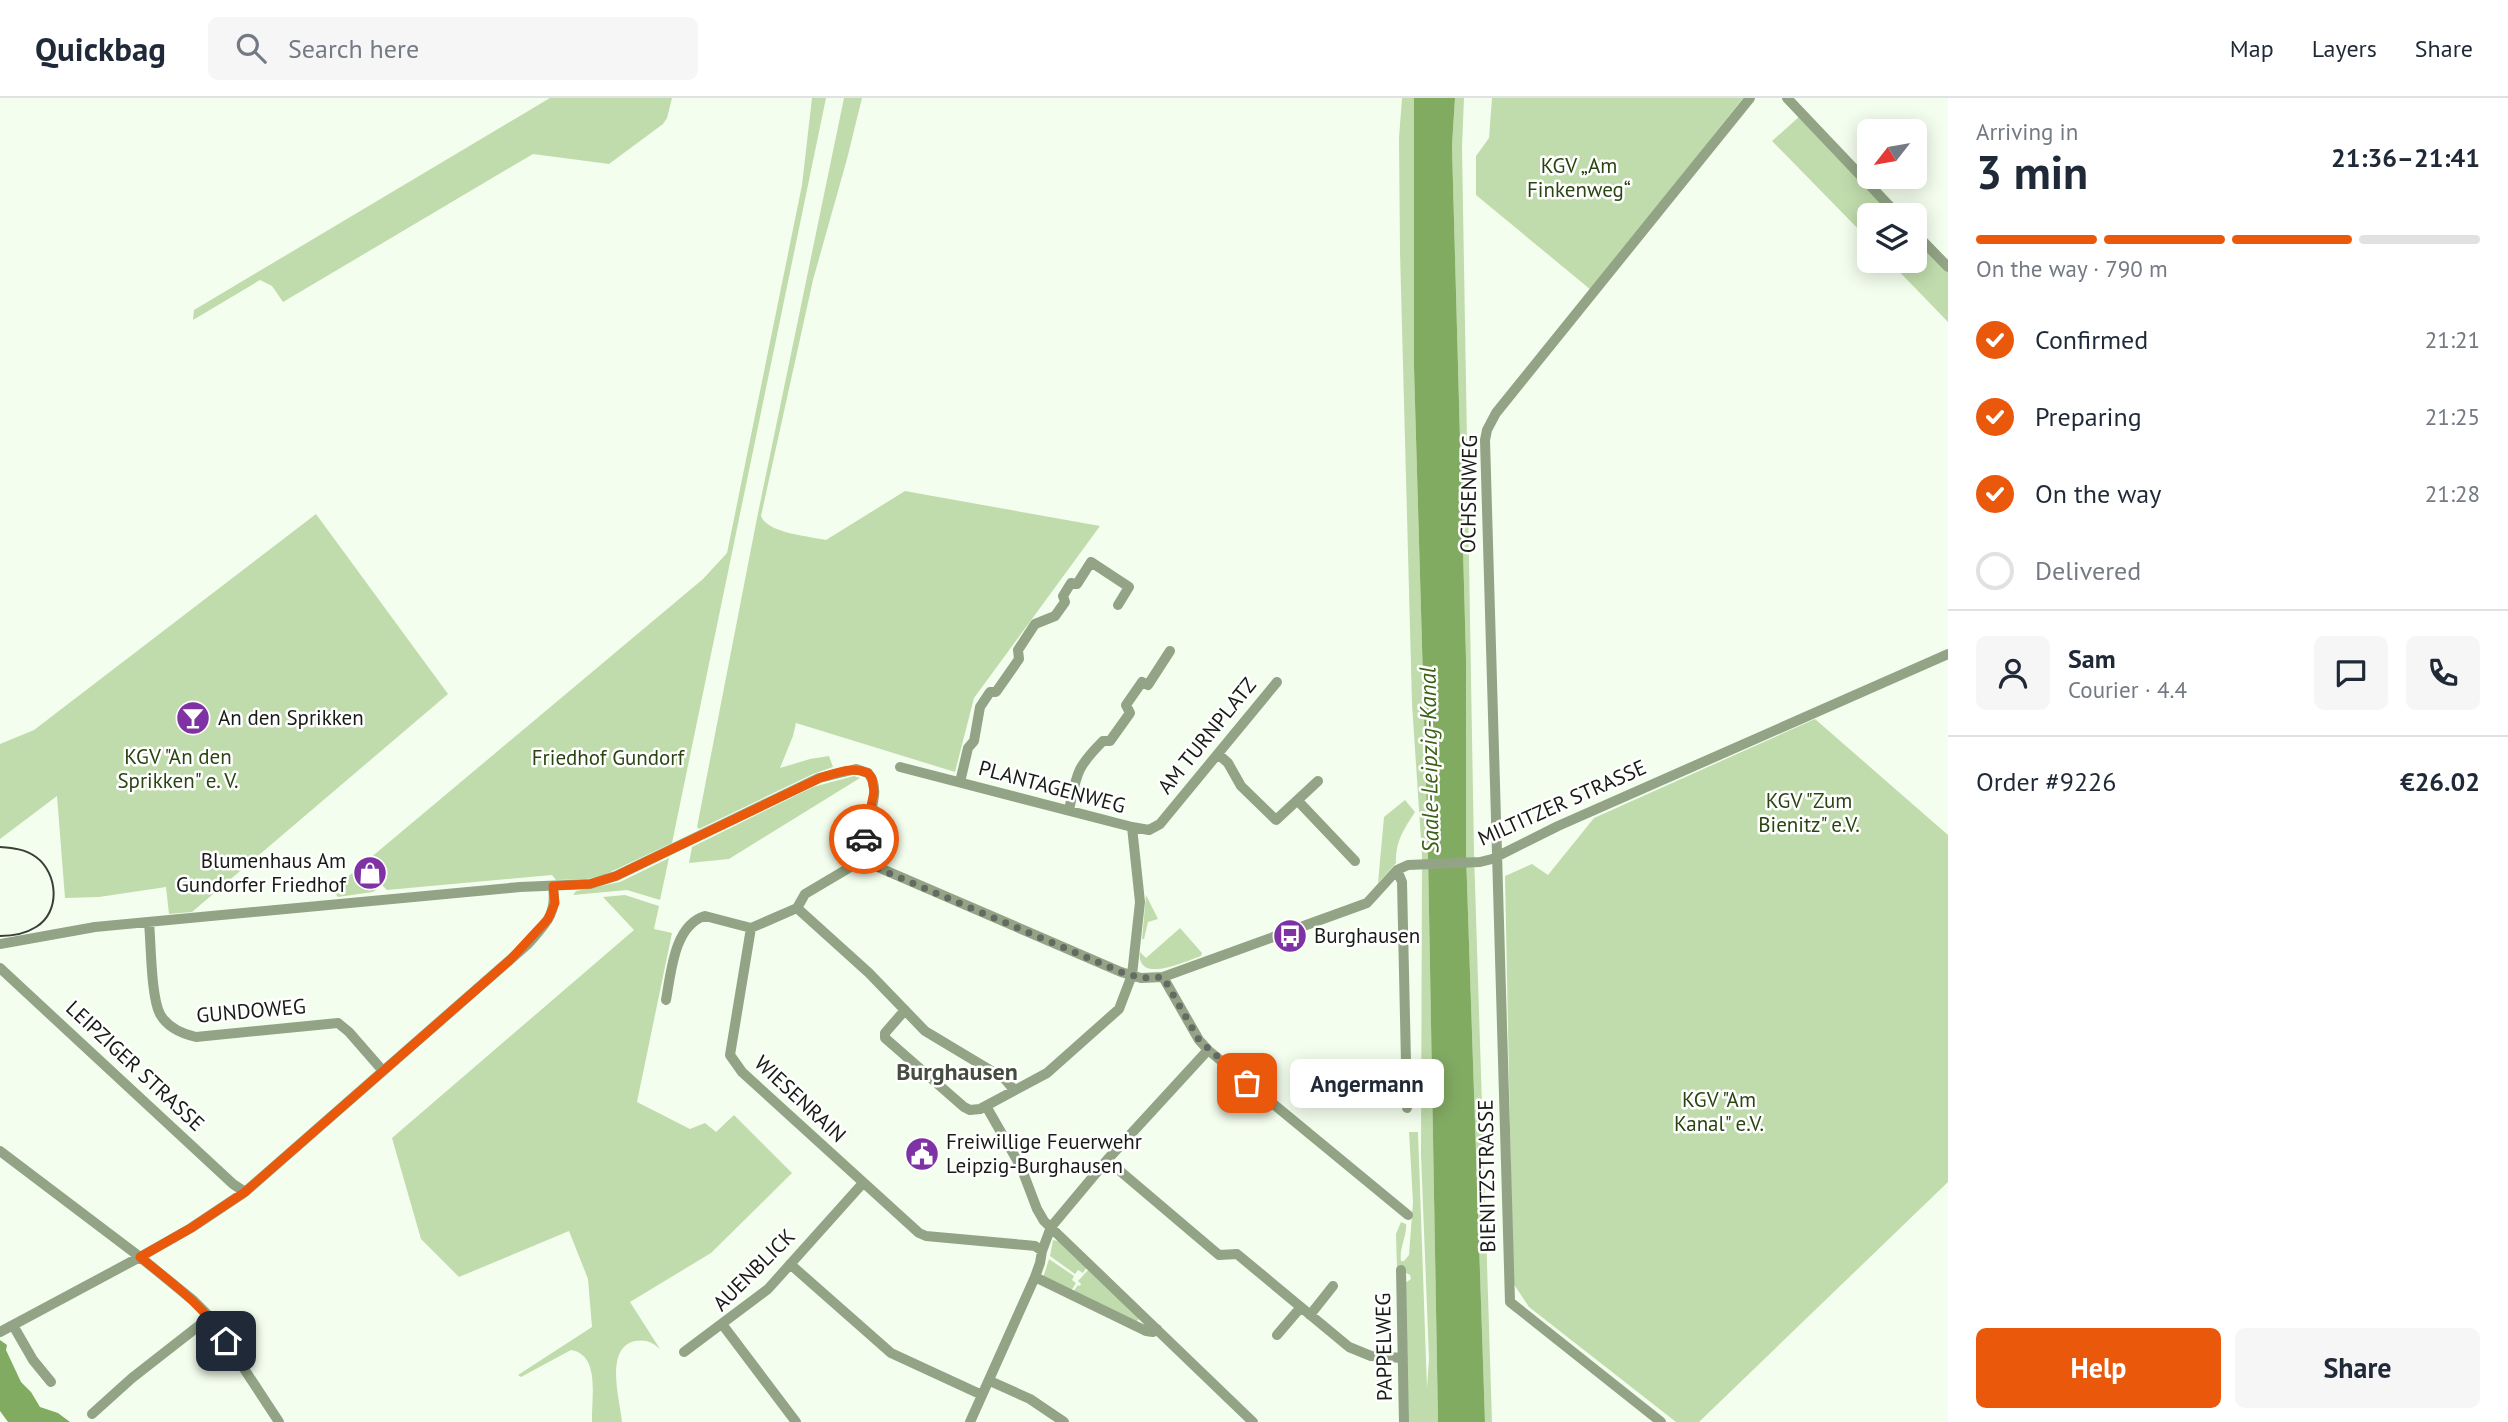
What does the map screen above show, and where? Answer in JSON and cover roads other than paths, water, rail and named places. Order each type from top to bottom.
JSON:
[{"type":"street","name":"OCHSENWEG","points":[[1497,856],[1485,464],[1487,430],[1496,413],[1750,98]]},
{"type":"street","points":[[1787,98],[1887,203]]},
{"type":"street","points":[[1927,245],[1948,267]]},
{"type":"street","points":[[960,782],[968,748],[974,741],[980,707],[990,692],[996,692],[1019,659],[1018,650],[1035,624],[1055,617],[1065,601],[1063,596],[1071,583],[1077,584],[1091,562],[1129,587],[1118,605]]},
{"type":"street","points":[[1069,810],[1077,771],[1082,763],[1103,741],[1110,741],[1130,713],[1126,705],[1142,682],[1148,685],[1170,651]]},
{"type":"street","name":"MILTITZER STRASSE","points":[[1397,870],[1416,864],[1480,862],[1497,856],[1558,826],[1948,654]]},
{"type":"street","name":"AM TURNPLATZ","points":[[1132,827],[1149,830],[1160,824],[1277,682]]},
{"type":"street","points":[[1219,754],[1228,763],[1241,786],[1276,820],[1318,781]]},
{"type":"street","name":"PLANTAGENWEG","points":[[900,767],[1132,827],[1140,902],[1132,975],[1115,1014],[1047,1073],[986,1106]]},
{"type":"street","points":[[0,944],[95,927],[590,884],[605,880],[675,848],[820,778],[856,769],[868,773],[872,778],[874,792],[861,851],[863,859],[870,865],[1132,975],[1157,978],[1367,903],[1397,870],[1402,882],[1407,1108]]},
{"type":"street","points":[[1298,801],[1355,861]]},
{"type":"street","name":"BIENITZSTRASSE","points":[[1497,856],[1510,1302],[1661,1422]]},
{"type":"street","points":[[666,1000],[684,930],[698,918],[705,916],[751,928],[797,908],[805,894],[863,859]]},
{"type":"street","points":[[0,1332],[191,1228],[245,1192],[528,944],[552,911],[555,903],[553,886]]},
{"type":"street","points":[[797,908],[869,973],[925,1031],[1005,1079],[1014,1090]]},
{"type":"street","name":"GUNDOWEG","points":[[149,922],[157,1006],[164,1020],[175,1029],[196,1037],[338,1023],[383,1071]]},
{"type":"street","name":"WIESENRAIN","points":[[751,928],[730,1055],[742,1073],[919,1233],[926,1236],[1035,1246],[1042,1251]]},
{"type":"street","name":"LEIPZIGER STRASSE","points":[[0,968],[233,1184],[245,1192]]},
{"type":"street","points":[[1157,978],[1208,1050],[1408,1215]]},
{"type":"street","points":[[905,1010],[885,1032],[886,1038],[964,1107],[975,1110],[986,1106],[1021,1167],[1037,1209],[1052,1227],[1253,1422]]},
{"type":"street","points":[[970,1422],[1035,1277],[1052,1227],[1107,1160],[1208,1050]]},
{"type":"street","points":[[0,1151],[140,1257],[210,1317],[279,1422]]},
{"type":"street","points":[[1107,1160],[1219,1255],[1237,1254],[1357,1352],[1371,1356],[1403,1358]]},
{"type":"street","name":"AUENBLICK","points":[[796,1422],[722,1325],[768,1289],[863,1183]]},
{"type":"street","points":[[790,1264],[891,1353],[982,1395]]},
{"type":"street","name":"PAPPELWEG","points":[[1401,1270],[1404,1422]]},
{"type":"street","points":[[1035,1277],[1146,1331],[1153,1332],[1157,1329]]},
{"type":"street","points":[[1310,1314],[1333,1286]]},
{"type":"street","points":[[1278,1335],[1301,1307]]},
{"type":"street","points":[[92,1414],[132,1378],[210,1317]]},
{"type":"street","points":[[684,1352],[722,1325]]},
{"type":"street","points":[[14,1326],[33,1360],[51,1382]]},
{"type":"street","points":[[990,1381],[1037,1403],[1063,1422]]},
{"type":"water","name":"Saale-Leipzig-Kanal","points":[[1414,98],[1455,98],[1452,146],[1466,658],[1466,853],[1485,1422],[1438,1422],[1428,854],[1414,368]]},
{"type":"water","points":[[0,1340],[7,1345],[6,1350],[21,1382],[40,1407],[58,1413],[70,1422],[8,1422],[0,1411]]},
{"type":"tram line","points":[[0,847],[14,848],[36,857],[49,873],[54,892],[50,912],[36,927],[19,934],[0,936]]},
{"type":"place","name":"An den Sprikken","points":[[193,718]]},
{"type":"place","name":"Blumenhaus Am Gundorfer Friedhof","points":[[370,873]]},
{"type":"place","name":"Burghausen","points":[[1290,936]]},
{"type":"place","name":"Angermann","points":[[1247,1083]]},
{"type":"place","name":"Freiwillige Feuerwehr Leipzig-Burghausen","points":[[922,1154]]},
{"type":"district","name":"Burghausen","points":[[957,1072]]},
{"type":"park label","name":"KGV „Am Finkenweg“","points":[[1579,178]]},
{"type":"park label","name":"Friedhof Gundorf","points":[[608,758]]},
{"type":"park label","name":"KGV \"An den Sprikken\" e. V.","points":[[178,769]]},
{"type":"park label","name":"KGV \"Zum Bienitz\" e.V.","points":[[1809,813]]},
{"type":"park label","name":"KGV \"Am Kanal\" e.V.","points":[[1719,1112]]}]
